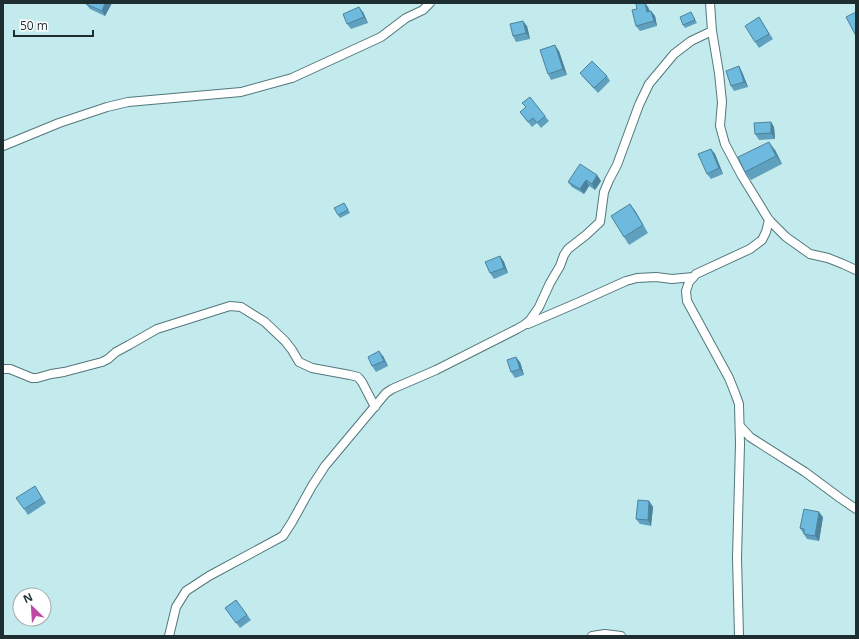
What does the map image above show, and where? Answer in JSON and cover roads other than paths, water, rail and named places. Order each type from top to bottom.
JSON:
[{"type":"street","points":[[3,146],[59,123],[107,107],[128,102],[241,92],[292,78],[381,37],[406,18],[423,10],[430,3]]},
{"type":"street","points":[[710,3],[712,31],[722,102],[720,126],[726,144],[742,176],[769,220],[786,237],[810,254],[828,258],[856,270]]},
{"type":"street","points":[[524,325],[530,320],[539,307],[568,248],[586,235],[600,222],[604,192],[617,165],[639,105],[649,84],[674,54],[691,41],[712,31]]},
{"type":"street","points":[[739,636],[737,558],[740,426],[739,404],[729,378],[687,301],[686,291],[689,282],[696,274],[750,249],[762,240],[769,220]]},
{"type":"street","points":[[169,636],[176,606],[186,591],[209,576],[283,536],[325,466],[386,393],[436,370],[524,325],[626,281],[637,278],[656,277],[672,280],[693,277]]},
{"type":"street","points":[[3,369],[10,369],[32,378],[64,372],[102,362],[116,352],[157,329],[230,306],[241,307],[265,322],[285,341],[299,362],[312,368],[350,374],[358,377],[375,407]]},
{"type":"street","points":[[740,426],[750,437],[806,472],[856,509]]},
{"type":"street","points":[[592,636],[605,634],[621,636]]}]
